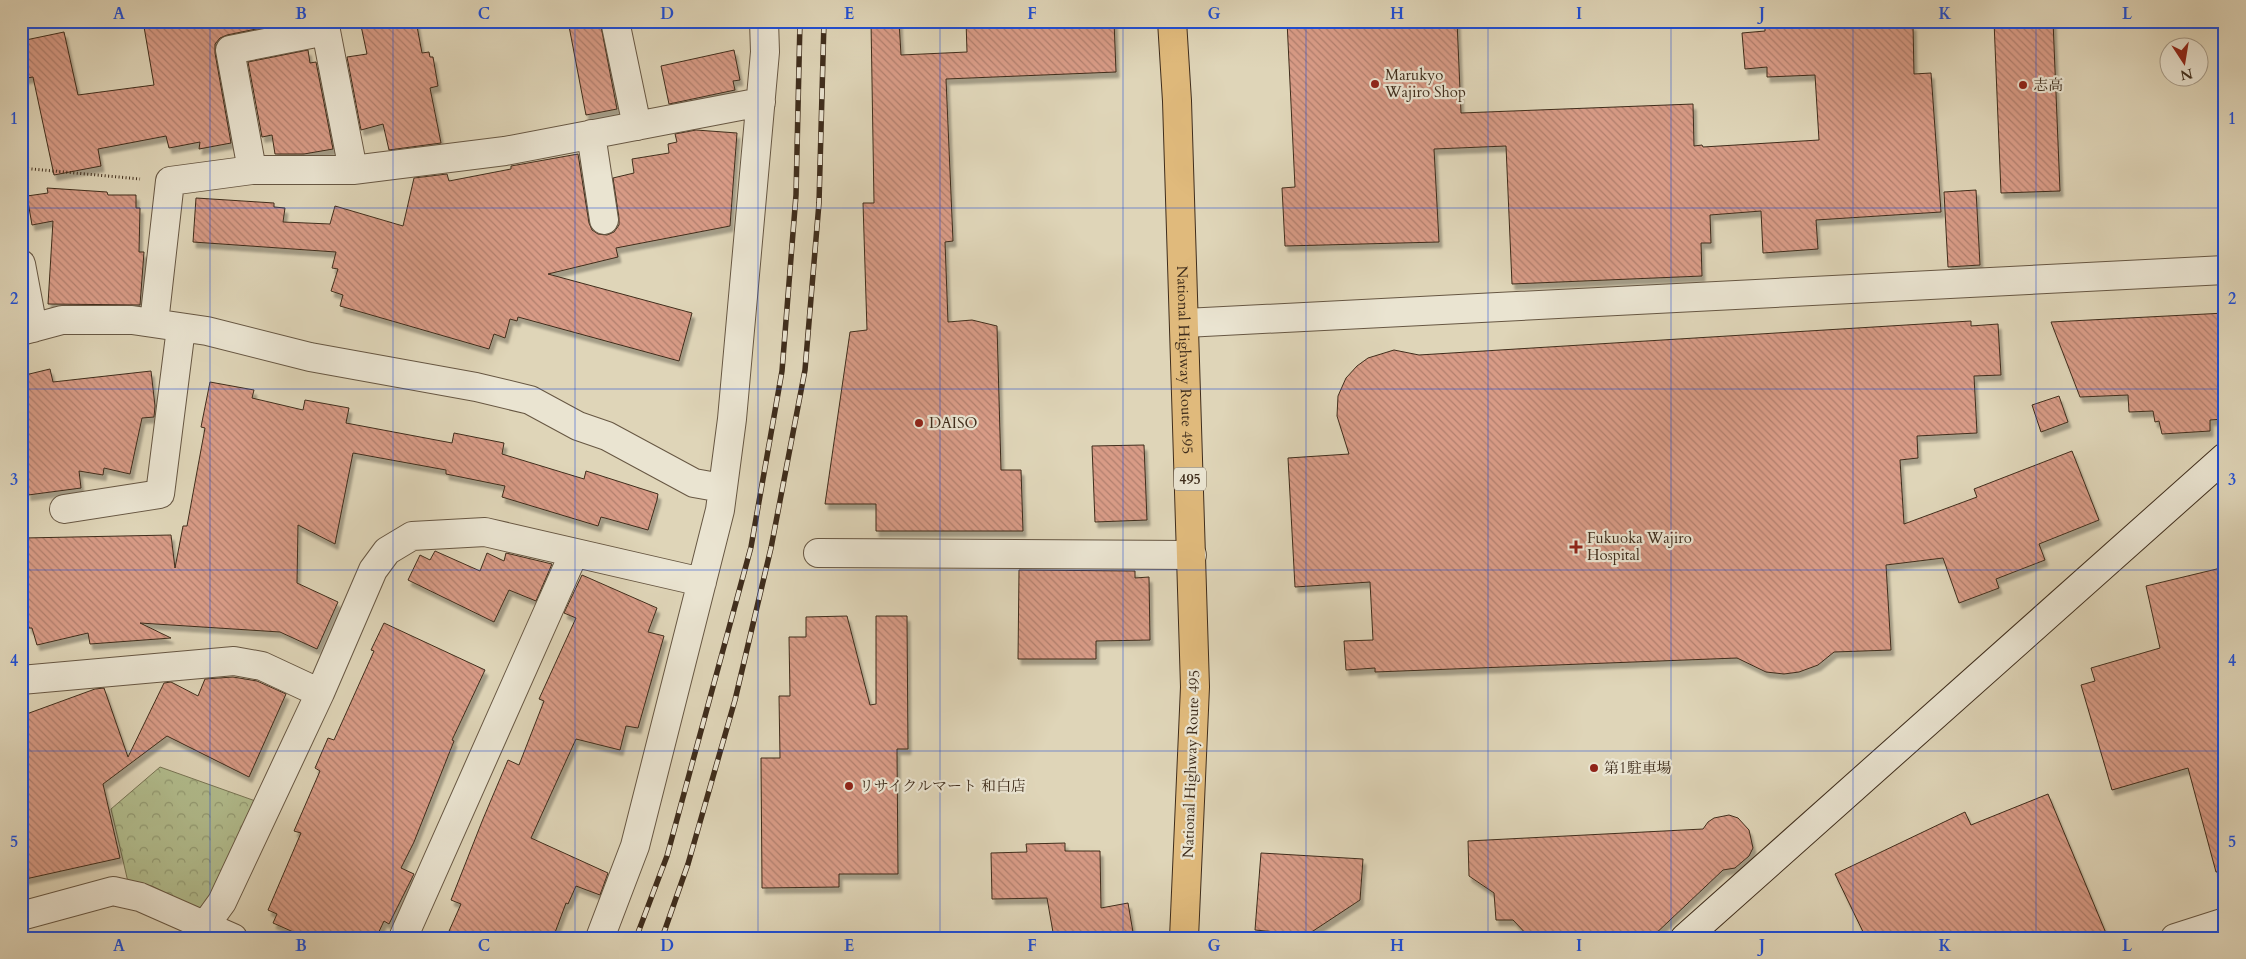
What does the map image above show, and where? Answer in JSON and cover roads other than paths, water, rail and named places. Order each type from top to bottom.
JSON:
[{"type":"highway","name":"National Highway Route 495","points":[[1172,21],[1177,101],[1185,322],[1196,687],[1184,938]]},
{"type":"street","points":[[615,21],[637,126]]},
{"type":"street","points":[[600,938],[635,846],[720,510],[732,419],[761,102],[765,52],[764,21]]},
{"type":"street","points":[[252,170],[230,50],[326,31],[353,170]]},
{"type":"street","points":[[154,323],[170,181],[252,170],[353,170],[505,151],[761,102]]},
{"type":"street","points":[[590,134],[604,220]]},
{"type":"street","points":[[21,264],[27,329],[62,320],[132,320],[207,332],[310,357],[476,386],[530,400],[578,426],[607,436],[694,483],[722,488]]},
{"type":"street","points":[[1185,322],[2225,270]]},
{"type":"street","points":[[64,509],[160,494],[182,328]]},
{"type":"street","points":[[1685,938],[2225,457]]},
{"type":"street","points":[[200,931],[222,902],[320,693],[373,570],[387,551],[412,536],[485,532],[702,582]]},
{"type":"street","points":[[403,938],[574,553]]},
{"type":"street","points":[[818,553],[1192,554]]},
{"type":"street","points":[[21,680],[234,661],[262,666],[320,693]]},
{"type":"street","points":[[21,916],[113,891],[140,898],[200,931],[233,938]]},
{"type":"street","points":[[2175,938],[2225,922]]},
{"type":"railway","points":[[636,938],[667,856],[751,547],[782,371],[796,195],[800,21]]},
{"type":"railway","points":[[662,938],[688,864],[735,700],[771,548],[805,370],[819,203],[824,21]]},
{"type":"place","name":"Marukyo Wajiro Shop","points":[[1375,84]]},
{"type":"place","name":"志高","points":[[2023,85]]},
{"type":"place","name":"DAISO","points":[[919,423]]},
{"type":"place","name":"Fukuoka Wajiro Hospital","points":[[1576,547]]},
{"type":"place","name":"第1駐車場","points":[[1594,768]]},
{"type":"place","name":"リサイクルマート 和白店","points":[[849,786]]}]
